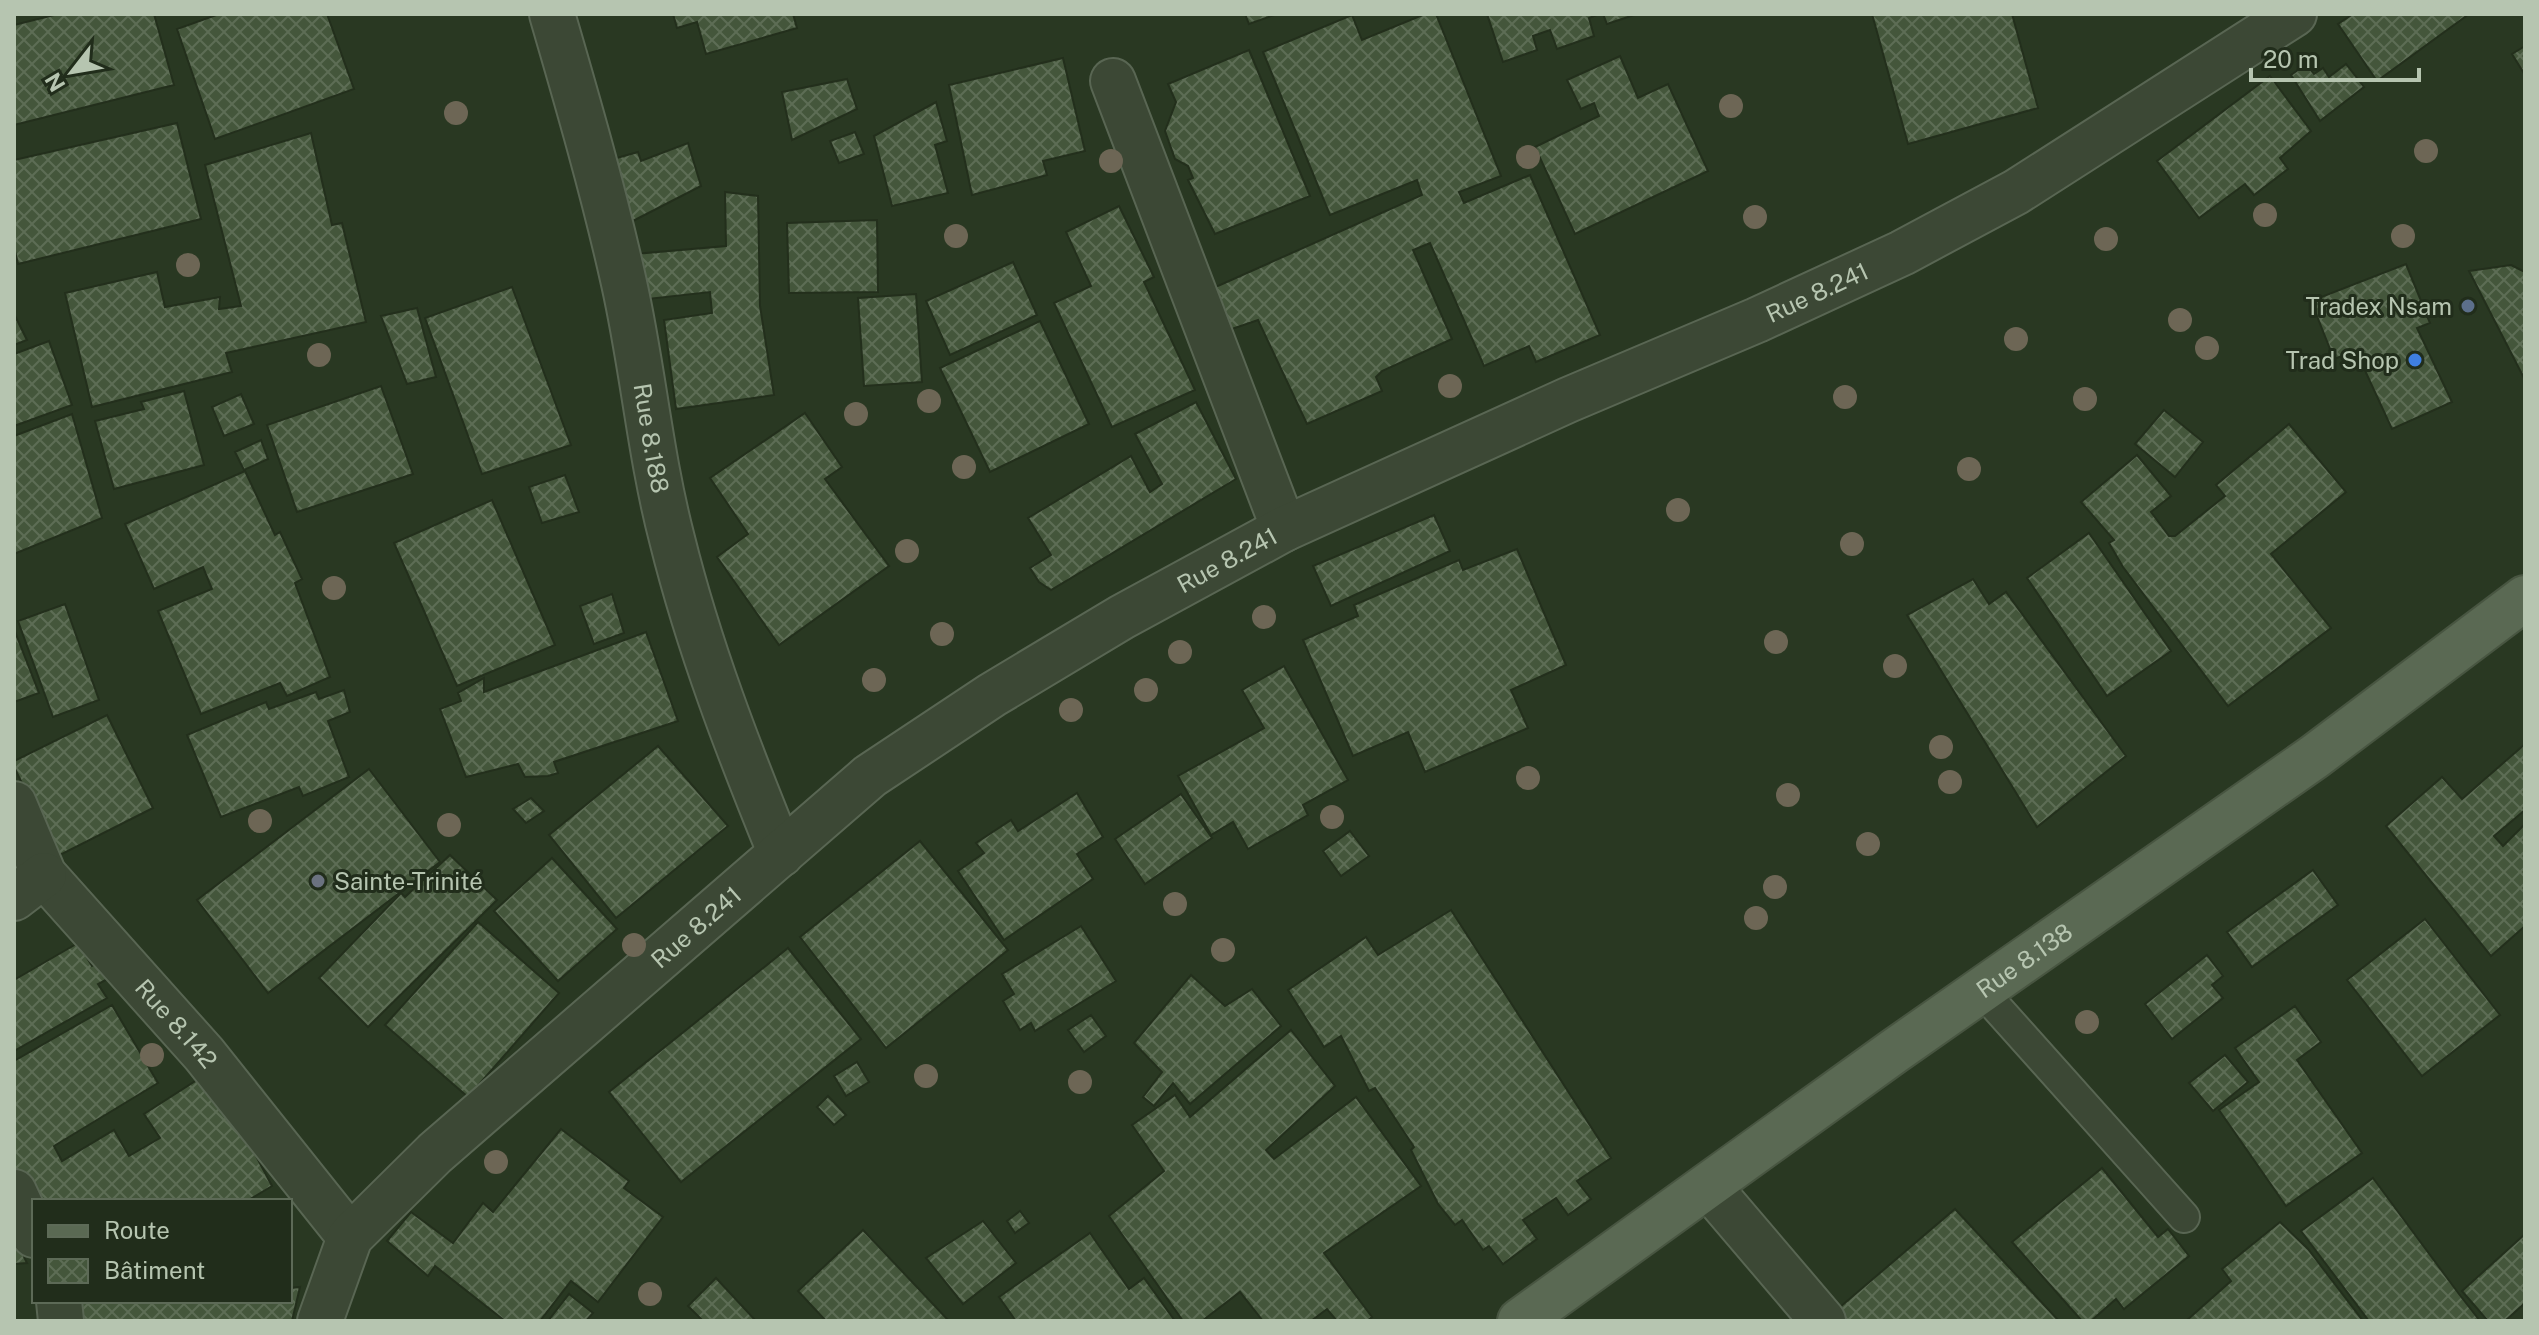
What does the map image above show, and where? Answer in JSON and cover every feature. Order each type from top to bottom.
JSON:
[{"type":"main road","name":"Rue 8.138","points":[[1520,1321],[1981,990],[2521,609]]},
{"type":"street","name":"Rue 8.188","points":[[552,14],[625,284],[671,537],[706,659],[738,751],[781,854]]},
{"type":"street","name":"Rue 8.241","points":[[320,1321],[350,1237],[435,1153],[870,776],[992,695],[1122,617],[1284,529],[1902,253],[2016,192],[2294,14]]},
{"type":"street","points":[[1113,81],[1284,529]]},
{"type":"street","name":"Rue 8.142","points":[[14,804],[29,886],[204,1054],[350,1237]]},
{"type":"street","points":[[1708,1186],[1823,1321]]},
{"type":"street","points":[[14,1192],[32,1231]]},
{"type":"lane","points":[[1981,990],[2184,1217]]},
{"type":"building","points":[[58,14],[154,14],[174,85],[14,125],[14,25]]},
{"type":"building","points":[[219,14],[327,14],[354,89],[215,139],[177,29]]},
{"type":"building","points":[[673,14],[793,14],[797,28],[706,54],[697,22],[677,28]]},
{"type":"building","points":[[1245,14],[1277,14],[1249,24]]},
{"type":"building","points":[[1425,14],[1436,14],[1501,176],[1459,192],[1464,203],[1530,175],[1600,335],[1536,362],[1529,346],[1484,366],[1430,243],[1413,250],[1452,339],[1382,371],[1376,377],[1382,391],[1307,424],[1258,320],[1229,330],[1211,289],[1422,195],[1417,180],[1330,215],[1263,52],[1352,15],[1362,40]]},
{"type":"building","points":[[1487,14],[1599,14],[1589,18],[1594,36],[1557,49],[1550,30],[1533,36],[1537,50],[1503,62]]},
{"type":"building","points":[[1603,14],[1637,14],[1607,24]]},
{"type":"building","points":[[1872,14],[2012,14],[2038,108],[1908,144]]},
{"type":"building","points":[[2353,14],[2469,14],[2377,81],[2338,24]]},
{"type":"building","points":[[2525,46],[2525,75],[2512,54]]},
{"type":"building","points":[[1249,50],[1310,196],[1215,234],[1188,180],[1193,178],[1188,166],[1175,159],[1165,131],[1176,102],[1168,84]]},
{"type":"building","points":[[1620,56],[1638,98],[1668,84],[1708,171],[1575,234],[1535,147],[1599,116],[1594,103],[1581,109],[1567,80]]},
{"type":"building","points":[[1063,58],[1085,151],[1043,161],[1047,175],[972,195],[949,85]]},
{"type":"building","points":[[2306,64],[2314,74],[2323,68],[2329,77],[2346,64],[2364,87],[2320,121],[2291,75]]},
{"type":"building","points":[[2270,76],[2311,131],[2280,158],[2288,169],[2254,195],[2245,184],[2199,218],[2157,161]]},
{"type":"building","points":[[847,79],[857,109],[792,140],[782,92]]},
{"type":"building","points":[[936,102],[947,141],[935,145],[948,193],[892,206],[874,136]]},
{"type":"building","points":[[177,123],[201,219],[18,264],[14,247],[14,160]]},
{"type":"building","points":[[855,132],[864,154],[839,163],[830,141]]},
{"type":"building","points":[[311,133],[332,225],[342,223],[366,322],[226,353],[232,372],[92,407],[65,293],[157,272],[165,307],[220,297],[219,309],[241,306],[205,165]]},
{"type":"building","points":[[688,143],[701,186],[627,224],[606,161],[638,152],[641,161]]},
{"type":"building","points":[[725,192],[758,196],[760,306],[774,395],[676,409],[664,320],[712,313],[710,292],[639,300],[635,254],[726,246]]},
{"type":"building","points":[[1119,206],[1154,277],[1144,282],[1195,390],[1112,427],[1054,303],[1091,286],[1066,232]]},
{"type":"building","points":[[877,220],[878,292],[789,293],[787,223]]},
{"type":"building","points":[[1013,262],[1037,315],[950,355],[926,301]]},
{"type":"building","points":[[2406,264],[2430,323],[2417,328],[2452,402],[2392,429],[2356,351],[2334,359],[2311,301]]},
{"type":"building","points":[[2511,265],[2525,272],[2525,380],[2469,271]]},
{"type":"building","points":[[512,287],[571,445],[482,474],[425,318]]},
{"type":"building","points":[[916,294],[922,382],[864,386],[858,298]]},
{"type":"building","points":[[417,308],[436,377],[407,384],[381,316]]},
{"type":"building","points":[[14,314],[27,340],[14,345]]},
{"type":"building","points":[[1040,321],[1089,424],[990,472],[940,368]]},
{"type":"building","points":[[49,341],[72,405],[14,426],[14,354]]},
{"type":"building","points":[[381,386],[413,474],[297,512],[267,425]]},
{"type":"building","points":[[184,391],[204,465],[114,489],[95,421],[144,409],[141,402]]},
{"type":"building","points":[[241,394],[254,424],[224,436],[212,407]]},
{"type":"building","points":[[1196,402],[1236,479],[1051,590],[1039,582],[1030,568],[1051,555],[1028,518],[1131,456],[1150,492],[1162,484],[1135,434]]},
{"type":"building","points":[[2164,410],[2203,442],[2175,477],[2135,444]]},
{"type":"building","points":[[805,413],[842,467],[825,479],[889,566],[779,645],[717,557],[748,534],[710,478]]},
{"type":"building","points":[[72,414],[102,518],[14,554],[14,436]]},
{"type":"building","points":[[2289,424],[2346,492],[2271,554],[2331,628],[2228,706],[2123,567],[2109,543],[2114,540],[2081,502],[2137,455],[2171,496],[2151,512],[2169,536],[2175,536],[2225,496],[2216,485]]},
{"type":"building","points":[[261,440],[268,459],[244,470],[235,452]]},
{"type":"building","points":[[245,471],[275,535],[280,532],[302,579],[295,583],[330,677],[287,696],[280,683],[201,714],[158,611],[212,589],[203,567],[154,589],[125,524]]},
{"type":"building","points":[[565,475],[579,512],[542,523],[529,487]]},
{"type":"building","points":[[492,500],[555,645],[457,686],[394,543]]},
{"type":"building","points":[[1434,515],[1450,551],[1331,606],[1313,566]]},
{"type":"building","points":[[2089,533],[2171,651],[2107,696],[2027,578]]},
{"type":"building","points":[[1517,549],[1566,665],[1511,690],[1528,728],[1425,772],[1408,732],[1353,756],[1303,640],[1358,616],[1354,605],[1459,560],[1463,570]]},
{"type":"building","points":[[1973,579],[1989,604],[2006,592],[2126,756],[2037,827],[1907,615]]},
{"type":"building","points":[[612,594],[624,633],[594,644],[580,606]]},
{"type":"building","points":[[65,604],[99,700],[53,717],[18,621]]},
{"type":"building","points":[[14,629],[39,693],[14,702]]},
{"type":"building","points":[[646,632],[678,721],[554,762],[558,773],[548,776],[525,777],[518,764],[466,777],[440,709],[461,701],[458,693],[484,678],[484,692]]},
{"type":"building","points":[[1284,666],[1348,780],[1303,805],[1308,815],[1248,849],[1233,822],[1211,835],[1178,776],[1264,728],[1242,690]]},
{"type":"building","points":[[344,690],[350,712],[328,721],[349,777],[303,796],[299,787],[221,817],[187,735],[266,702],[269,709],[316,692],[319,699]]},
{"type":"building","points":[[107,715],[153,808],[58,856],[14,767],[14,761]]},
{"type":"building","points":[[2525,744],[2525,810],[2494,836],[2503,846],[2525,824],[2525,926],[2491,956],[2386,826],[2442,777],[2462,799]]},
{"type":"building","points":[[658,746],[728,826],[616,918],[549,835]]},
{"type":"building","name":"Sainte-Trinité","points":[[369,769],[440,862],[268,993],[197,900]]},
{"type":"building","points":[[1077,793],[1103,837],[1077,854],[1093,879],[1004,940],[958,871],[984,853],[976,843],[1011,820],[1018,831]]},
{"type":"building","points":[[1181,794],[1212,838],[1145,884],[1115,839]]},
{"type":"building","points":[[531,798],[544,811],[526,823],[513,809]]},
{"type":"building","points":[[1350,831],[1369,856],[1341,876],[1323,851]]},
{"type":"building","points":[[920,841],[1008,950],[886,1048],[800,937]]},
{"type":"building","points":[[450,855],[497,900],[368,1027],[319,978],[401,893],[405,897]]},
{"type":"building","points":[[552,858],[617,929],[558,981],[494,911]]},
{"type":"building","points":[[2313,870],[2338,905],[2252,967],[2227,932]]},
{"type":"building","points":[[1451,910],[1611,1158],[1577,1181],[1591,1199],[1568,1215],[1556,1198],[1523,1220],[1537,1239],[1503,1264],[1489,1246],[1483,1250],[1462,1220],[1455,1225],[1438,1204],[1411,1150],[1414,1147],[1375,1088],[1369,1091],[1341,1036],[1324,1047],[1288,990],[1366,937],[1378,955]]},
{"type":"building","points":[[2425,919],[2500,1015],[2422,1076],[2347,980]]},
{"type":"building","points":[[478,922],[559,993],[468,1097],[385,1025]]},
{"type":"building","points":[[1081,926],[1116,981],[1035,1031],[1031,1023],[1020,1030],[1003,1001],[1014,994],[1002,974]]},
{"type":"building","points":[[78,943],[92,966],[103,960],[113,976],[98,984],[107,998],[14,1051],[14,980]]},
{"type":"building","points":[[788,948],[861,1039],[681,1182],[609,1092]]},
{"type":"building","points":[[2207,955],[2223,976],[2212,985],[2223,998],[2172,1039],[2145,1004]]},
{"type":"building","points":[[1191,975],[1225,1006],[1252,989],[1281,1026],[1190,1104],[1173,1083],[1154,1106],[1143,1097],[1162,1072],[1134,1043]]},
{"type":"building","points":[[112,1005],[158,1083],[54,1146],[62,1161],[114,1130],[129,1156],[160,1138],[144,1114],[211,1071],[272,1186],[250,1199],[32,1199],[14,1179],[14,1061]]},
{"type":"building","points":[[2295,1006],[2321,1042],[2297,1060],[2362,1153],[2286,1206],[2219,1110],[2259,1082],[2235,1048]]},
{"type":"building","points":[[1091,1015],[1106,1036],[1084,1052],[1068,1030]]},
{"type":"building","points":[[1291,1030],[1335,1086],[1266,1150],[1274,1159],[1356,1097],[1421,1186],[1324,1253],[1372,1317],[1367,1321],[1337,1321],[1327,1309],[1311,1321],[1263,1321],[1240,1292],[1202,1321],[1183,1321],[1109,1216],[1164,1171],[1132,1125],[1175,1095],[1190,1117]]},
{"type":"building","points":[[2225,1055],[2248,1082],[2213,1111],[2189,1083]]},
{"type":"building","points":[[857,1062],[869,1082],[846,1096],[834,1076]]},
{"type":"building","points":[[828,1096],[846,1115],[834,1125],[817,1107]]},
{"type":"building","points":[[561,1129],[629,1181],[624,1188],[663,1217],[598,1302],[571,1281],[540,1321],[505,1321],[435,1266],[428,1276],[387,1241],[411,1212],[453,1243],[483,1203],[493,1212]]},
{"type":"building","points":[[2102,1168],[2158,1237],[2168,1229],[2189,1256],[2124,1309],[2116,1299],[2091,1321],[2082,1321],[2012,1242]]},
{"type":"building","points":[[2373,1178],[2480,1321],[2369,1321],[2301,1231]]},
{"type":"building","points":[[1955,1209],[2059,1321],[1840,1321],[1833,1313]]},
{"type":"building","points":[[1020,1211],[1029,1223],[1015,1233],[1007,1221]]},
{"type":"building","points":[[983,1221],[1016,1263],[963,1304],[926,1258]]},
{"type":"building","points":[[2280,1222],[2308,1249],[2363,1321],[2186,1321],[2231,1281],[2222,1269]]},
{"type":"building","points":[[863,1230],[949,1321],[826,1321],[798,1291]]},
{"type":"building","points":[[1090,1233],[1129,1289],[1144,1278],[1175,1321],[1016,1321],[999,1297]]},
{"type":"building","points":[[2525,1234],[2525,1303],[2505,1321],[2488,1321],[2462,1291]]},
{"type":"building","points":[[14,1236],[18,1244],[27,1263],[14,1264]]},
{"type":"building","points":[[716,1278],[756,1321],[703,1321],[688,1306]]},
{"type":"building","points":[[300,1287],[292,1321],[68,1321],[67,1303],[292,1303],[292,1288]]},
{"type":"building","points":[[569,1294],[593,1313],[586,1321],[548,1321]]},
{"type":"place","name":"Tradex Nsam","points":[[2468,306]]},
{"type":"place","name":"Trad Shop","points":[[2415,360]]},
{"type":"place","name":"Sainte-Trinité","points":[[318,881]]}]
